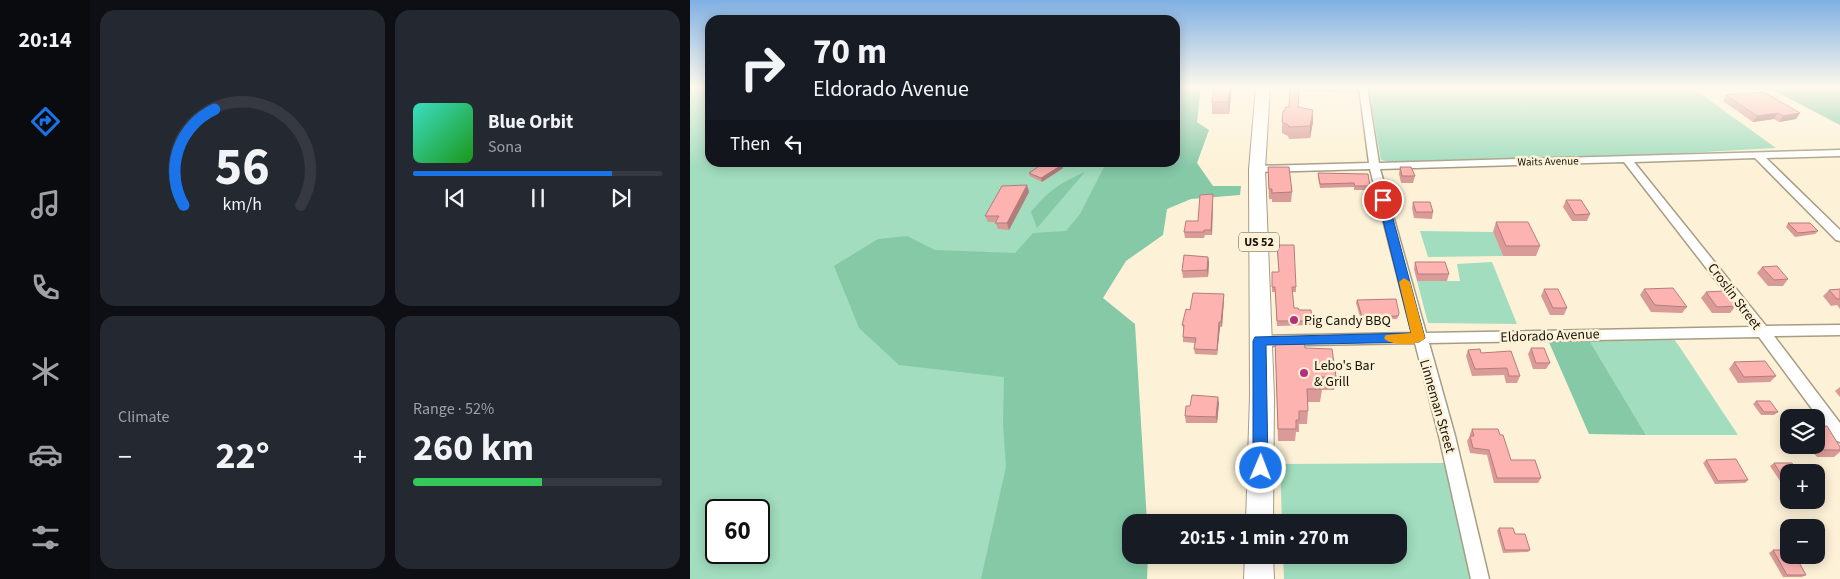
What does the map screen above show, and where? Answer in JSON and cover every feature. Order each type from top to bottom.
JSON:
[{"type":"main road","name":"US 52","points":[[1260,514],[1262,396],[1257,169],[1261,114]]},
{"type":"main road","points":[[1259,579],[1260,564]]},
{"type":"street","name":"Linneman Street","points":[[1367,114],[1374,166],[1447,436],[1480,579]]},
{"type":"street","name":"Waits Avenue","points":[[1257,169],[1840,153]]},
{"type":"street","points":[[1757,154],[1840,237]]},
{"type":"street","name":"Croslin Street","points":[[1627,159],[1840,435]]},
{"type":"street","name":"Eldorado Avenue","points":[[1260,341],[1840,330]]},
{"type":"green space","points":[[690,114],[705,114],[705,167],[1109,167],[1000,579],[690,579]]},
{"type":"green space","points":[[1180,114],[1198,114],[1197,122],[1209,130],[1197,163],[1213,186],[1241,186],[1240,195],[1191,199],[1167,209],[1163,235],[1126,261],[1103,298],[1135,324],[1147,514],[1122,514],[1122,564],[1148,564],[1147,579],[981,579],[1006,467],[1003,424],[1004,377],[899,365],[859,328],[834,266],[878,239],[907,236],[935,250],[1015,253],[1033,233],[1066,231],[1080,214],[1104,167],[1180,167]]},
{"type":"green space","points":[[1373,114],[1729,114],[1776,148],[1634,156],[1389,162],[1381,160]]},
{"type":"green space","points":[[1819,114],[1840,114],[1840,125]]},
{"type":"green space","points":[[1085,172],[1037,228],[1031,212],[1037,204],[1055,188]]},
{"type":"green space","points":[[1420,231],[1493,232],[1503,256],[1428,257]]},
{"type":"green space","points":[[1492,262],[1517,324],[1428,323],[1417,281],[1460,281],[1457,264]]},
{"type":"green space","points":[[1673,338],[1738,435],[1646,435],[1589,340]]},
{"type":"green space","points":[[1548,340],[1589,340],[1646,435],[1589,434]]},
{"type":"green space","points":[[1445,463],[1471,579],[1284,579],[1283,564],[1407,564],[1407,514],[1282,514],[1280,464]]},
{"type":"building","points":[[1283,114],[1312,114],[1310,126],[1289,127],[1282,122]]},
{"type":"building","points":[[1754,114],[1771,114],[1757,116]]},
{"type":"building","points":[[1038,167],[1059,167],[1041,178],[1029,173]]},
{"type":"building","points":[[1268,167],[1289,167],[1292,192],[1272,193],[1272,189],[1269,189]]},
{"type":"building","points":[[1400,167],[1411,167],[1415,176],[1402,176]]},
{"type":"building","points":[[1318,173],[1368,174],[1370,186],[1355,186],[1354,183],[1320,184]]},
{"type":"building","points":[[1027,185],[1007,223],[995,223],[999,216],[985,216],[1002,186]]},
{"type":"building","points":[[1213,194],[1211,230],[1184,232],[1186,221],[1198,221],[1200,195]]},
{"type":"building","points":[[1566,200],[1581,200],[1590,214],[1575,215]]},
{"type":"building","points":[[1413,202],[1430,202],[1433,212],[1416,212]]},
{"type":"building","points":[[1496,222],[1528,222],[1540,246],[1506,246]]},
{"type":"building","points":[[1788,223],[1810,223],[1818,231],[1798,233]]},
{"type":"building","points":[[1277,245],[1294,245],[1296,287],[1292,287],[1294,308],[1311,310],[1312,321],[1277,321],[1275,287],[1272,287],[1272,272],[1279,272]]},
{"type":"building","points":[[1184,255],[1208,257],[1207,270],[1182,271]]},
{"type":"building","points":[[1415,262],[1445,262],[1449,274],[1418,274]]},
{"type":"building","points":[[1777,266],[1788,279],[1774,280],[1762,267]]},
{"type":"building","points":[[1673,288],[1687,307],[1655,305],[1644,289]]},
{"type":"building","points":[[1544,289],[1558,289],[1567,308],[1553,308]]},
{"type":"building","points":[[1840,289],[1840,299],[1837,299],[1829,290]]},
{"type":"building","points":[[1724,291],[1736,306],[1717,307],[1706,292]]},
{"type":"building","points":[[1193,293],[1224,294],[1217,350],[1194,349],[1196,338],[1183,337],[1184,325],[1182,325],[1186,309],[1190,310]]},
{"type":"building","points":[[1396,299],[1398,316],[1362,317],[1357,300]]},
{"type":"building","points":[[1275,340],[1304,340],[1305,348],[1332,349],[1336,377],[1320,377],[1322,389],[1307,389],[1308,411],[1299,411],[1296,429],[1278,429]]},
{"type":"building","points":[[1531,348],[1544,348],[1550,363],[1536,363]]},
{"type":"building","points":[[1480,349],[1481,353],[1511,351],[1520,376],[1509,376],[1507,368],[1475,369],[1468,350]]},
{"type":"building","points":[[1765,361],[1776,376],[1744,377],[1734,362]]},
{"type":"building","points":[[1192,395],[1218,397],[1216,417],[1185,416],[1186,406],[1190,406]]},
{"type":"building","points":[[1756,401],[1770,401],[1778,412],[1764,412]]},
{"type":"building","points":[[1825,426],[1827,426],[1840,450],[1825,450]]},
{"type":"building","points":[[1472,429],[1498,429],[1500,435],[1503,435],[1511,460],[1535,460],[1541,478],[1497,478],[1489,450],[1473,448],[1470,436],[1474,436]]},
{"type":"building","points":[[1736,459],[1748,480],[1718,481],[1706,460]]},
{"type":"building","points":[[1774,463],[1792,463],[1780,464],[1780,473]]},
{"type":"building","points":[[1499,528],[1513,528],[1515,534],[1525,534],[1530,550],[1505,550]]},
{"type":"building","points":[[1773,550],[1780,550],[1780,562]]},
{"type":"building","points":[[1781,564],[1800,564],[1806,575],[1787,575]]},
{"type":"slow traffic","points":[[1390,338],[1419,338],[1404,282]]},
{"type":"place","name":"Pig Candy BBQ","points":[[1294,320]]},
{"type":"place","name":"Lebo's Bar & Grill","points":[[1304,373]]},
{"type":"route","points":[[1261,468],[1262,396],[1260,341],[1419,338],[1383,200]]}]
